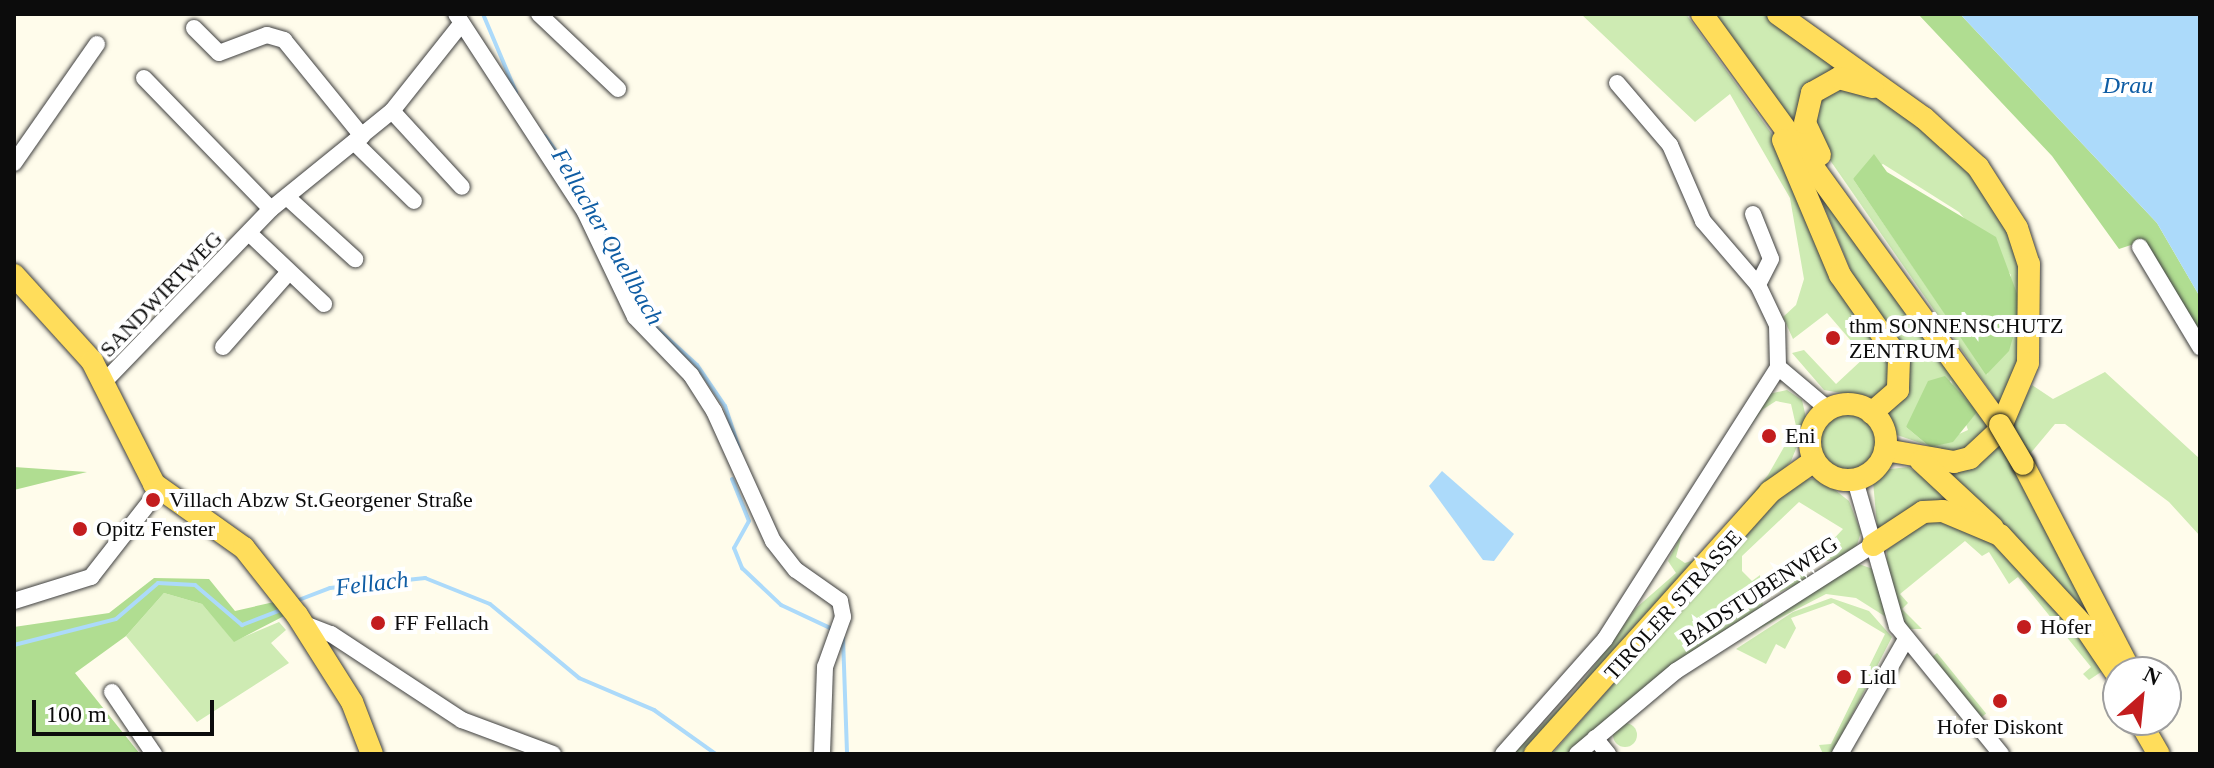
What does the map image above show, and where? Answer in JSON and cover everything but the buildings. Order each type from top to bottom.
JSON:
[{"type":"main road","points":[[1702,14],[1971,382],[2023,464],[2123,656]]},
{"type":"main road","points":[[1778,14],[1953,143],[2000,196],[2017,228],[2034,296],[2028,363],[1999,431],[1970,458],[1921,461],[1885,450]]},
{"type":"main road","points":[[1746,74],[1756,105],[1803,180],[1840,275],[1899,359],[1898,390],[1872,413]]},
{"type":"main road","points":[[1848,212],[1812,144],[1805,123],[1812,93],[1822,84],[1853,79],[1902,103]]},
{"type":"main road","points":[[14,275],[62,322],[103,383],[159,490],[256,561],[300,619],[352,702],[372,754]]},
{"type":"main road","points":[[1853,404],[1872,413],[1885,450],[1878,466],[1855,480],[1833,477],[1814,461],[1812,428],[1828,409],[1853,404]]},
{"type":"main road","name":"TIROLER STRASSE","points":[[1535,754],[1770,492],[1814,461]]},
{"type":"main road","points":[[1921,461],[2000,535],[2085,627],[2105,656]]},
{"type":"main road","points":[[1873,545],[1923,512],[1943,511],[2000,535]]},
{"type":"main road","points":[[2148,736],[2159,754]]},
{"type":"street","points":[[539,14],[618,89]]},
{"type":"street","points":[[459,19],[585,212],[635,317],[691,375],[714,411],[773,541],[796,570],[840,601],[843,617],[825,667],[822,754]]},
{"type":"street","name":"SANDWIRTWEG","points":[[103,383],[271,209],[392,111],[459,19]]},
{"type":"street","points":[[194,28],[219,53],[267,35],[284,40],[358,139],[414,201]]},
{"type":"street","points":[[14,163],[97,44]]},
{"type":"street","points":[[144,78],[271,209]]},
{"type":"street","points":[[1503,754],[1605,639],[1778,367],[1777,325],[1758,285],[1703,221],[1670,145],[1617,83]]},
{"type":"street","points":[[392,111],[462,187]]},
{"type":"street","points":[[288,198],[355,259]]},
{"type":"street","points":[[1753,214],[1771,259],[1758,285]]},
{"type":"street","name":"SANDWIRTWEG","points":[[250,234],[324,304]]},
{"type":"street","points":[[2140,247],[2200,347]]},
{"type":"street","points":[[223,347],[289,272]]},
{"type":"street","points":[[1778,367],[1828,409]]},
{"type":"street","name":"BADSTUBENWEG","points":[[1855,480],[1873,545],[1906,639],[2001,754]]},
{"type":"street","points":[[14,601],[91,577],[159,490]]},
{"type":"street","name":"BADSTUBENWEG","points":[[1577,754],[1676,671],[1873,545]]},
{"type":"street","points":[[300,619],[331,634],[462,720],[553,754]]},
{"type":"street","points":[[1840,754],[1906,639]]},
{"type":"street","points":[[112,692],[154,754]]},
{"type":"street","points":[[1595,738],[1608,754]]},
{"type":"green space","points":[[1581,14],[1686,14],[1779,144],[1896,373],[1881,400],[1824,390],[1792,353],[1804,350],[1836,384],[1865,357],[1827,313],[1793,339],[1783,317],[1796,305],[1804,279],[1790,198],[1730,94],[1695,122]]},
{"type":"green space","points":[[1712,14],[1770,14],[1848,68],[1791,120]]},
{"type":"green space","points":[[1918,14],[1960,14],[2157,223],[2200,297],[2200,339],[2143,241],[2119,249],[2052,156]]},
{"type":"green space","points":[[1861,86],[1928,132],[1972,173],[2003,217],[2020,262],[2024,347],[2002,408],[1816,140],[1812,109],[1828,89]],"holes":[[[1883,164],[1959,212],[2011,275],[1987,375],[1853,179]]]},
{"type":"green space","points":[[1874,154],[1887,172],[1996,237],[2022,307],[2009,351],[1986,375],[1853,179]]},
{"type":"green space","points":[[1818,192],[1991,429],[1969,449],[1953,454],[1931,447],[1968,430],[1951,380],[1906,427],[1928,446],[1894,434],[1883,414],[1902,392]]},
{"type":"green space","points":[[2105,372],[2200,459],[2200,536],[2169,502],[2065,424],[2055,424],[2029,455],[2012,424],[2032,385],[2053,399]]},
{"type":"green space","points":[[1945,376],[1977,412],[1953,442],[1930,447],[1906,427],[1928,381]]},
{"type":"green space","points":[[1787,390],[1802,400],[1807,422],[1791,461],[1523,754],[1513,754],[1575,692],[1636,608],[1676,573],[1668,561],[1683,531],[1676,557],[1685,563],[1697,559],[1768,475],[1796,426],[1791,404],[1776,401],[1762,410],[1733,450],[1768,394]]},
{"type":"green space","points":[[1847,411],[1868,420],[1877,441],[1868,462],[1847,471],[1826,462],[1817,441],[1826,420]]},
{"type":"green space","points":[[1999,442],[2116,655],[1940,470]]},
{"type":"green space","points":[[14,467],[87,472],[14,490]]},
{"type":"green space","points":[[1908,467],[1957,496],[1878,537],[1873,481],[1882,470]]},
{"type":"green space","points":[[1820,478],[1849,501],[1861,532],[1857,545],[1841,560],[1812,562],[1843,529],[1799,502],[1742,556],[1742,571],[1752,581],[1760,575],[1763,607],[1653,680],[1568,754],[1552,754],[1769,504],[1801,480]]},
{"type":"green space","points":[[1934,515],[1990,538],[2102,662],[2102,671],[2089,680],[2083,674],[2091,667],[2018,577],[2009,584],[1989,552],[1982,556],[1965,541],[1900,594],[1908,603],[1902,609],[1922,629],[1907,629],[1886,568],[1887,550]]},
{"type":"green space","points":[[1856,563],[1873,569],[1886,617],[1856,598],[1826,594],[1745,636]]},
{"type":"green space","points":[[1802,570],[1810,579],[1780,592],[1779,586]]},
{"type":"green space","points":[[154,578],[209,579],[235,611],[274,602],[286,615],[234,642],[202,604],[164,593],[126,636],[75,673],[140,754],[14,754],[14,627],[109,613]]},
{"type":"green space","points":[[164,593],[202,604],[234,641],[279,622],[286,630],[271,643],[289,663],[197,722],[126,636]]},
{"type":"green space","points":[[1831,598],[1869,611],[1892,637],[1832,754],[1823,754],[1819,745],[1831,744],[1885,634],[1833,603],[1791,618],[1796,628],[1785,649],[1776,644],[1766,664],[1736,649],[1793,612]]},
{"type":"green space","points":[[1937,653],[1986,714],[1981,718],[1932,657]]},
{"type":"green space","points":[[1625,723],[1636,730],[1637,735],[1630,746],[1625,747],[1614,740],[1613,735],[1620,724]]},
{"type":"water","name":"Drau","points":[[1960,14],[2200,14],[2200,297],[2157,223]]},
{"type":"water","points":[[1442,471],[1514,534],[1494,561],[1483,560],[1429,486]]},
{"type":"waterway","name":"Fellacher Quellbach","points":[[483,14],[516,92]]},
{"type":"waterway","name":"Fellacher Quellbach","points":[[545,136],[589,197],[650,322],[697,365],[725,406],[740,451]]},
{"type":"waterway","name":"Fellacher Quellbach","points":[[732,479],[749,521],[734,548],[742,568],[781,605],[830,628]]},
{"type":"waterway","name":"Fellach","points":[[296,601],[330,588],[425,578],[490,604],[579,678],[654,710],[716,754]]},
{"type":"waterway","name":"Fellach","points":[[14,645],[116,619],[158,583],[195,585],[242,625],[281,610]]},
{"type":"waterway","name":"Fellacher Quellbach","points":[[843,638],[847,754]]},
{"type":"place","name":"thm SONNENSCHUTZ ZENTRUM","points":[[1833,338]]},
{"type":"place","name":"Eni","points":[[1769,436]]},
{"type":"place","name":"Villach Abzw St.Georgener Straße","points":[[153,500]]},
{"type":"place","name":"Opitz Fenster","points":[[80,529]]},
{"type":"place","name":"FF Fellach","points":[[378,623]]},
{"type":"place","name":"Hofer","points":[[2024,627]]},
{"type":"place","name":"Lidl","points":[[1844,677]]},
{"type":"place","name":"Hofer Diskont","points":[[2000,701]]}]
